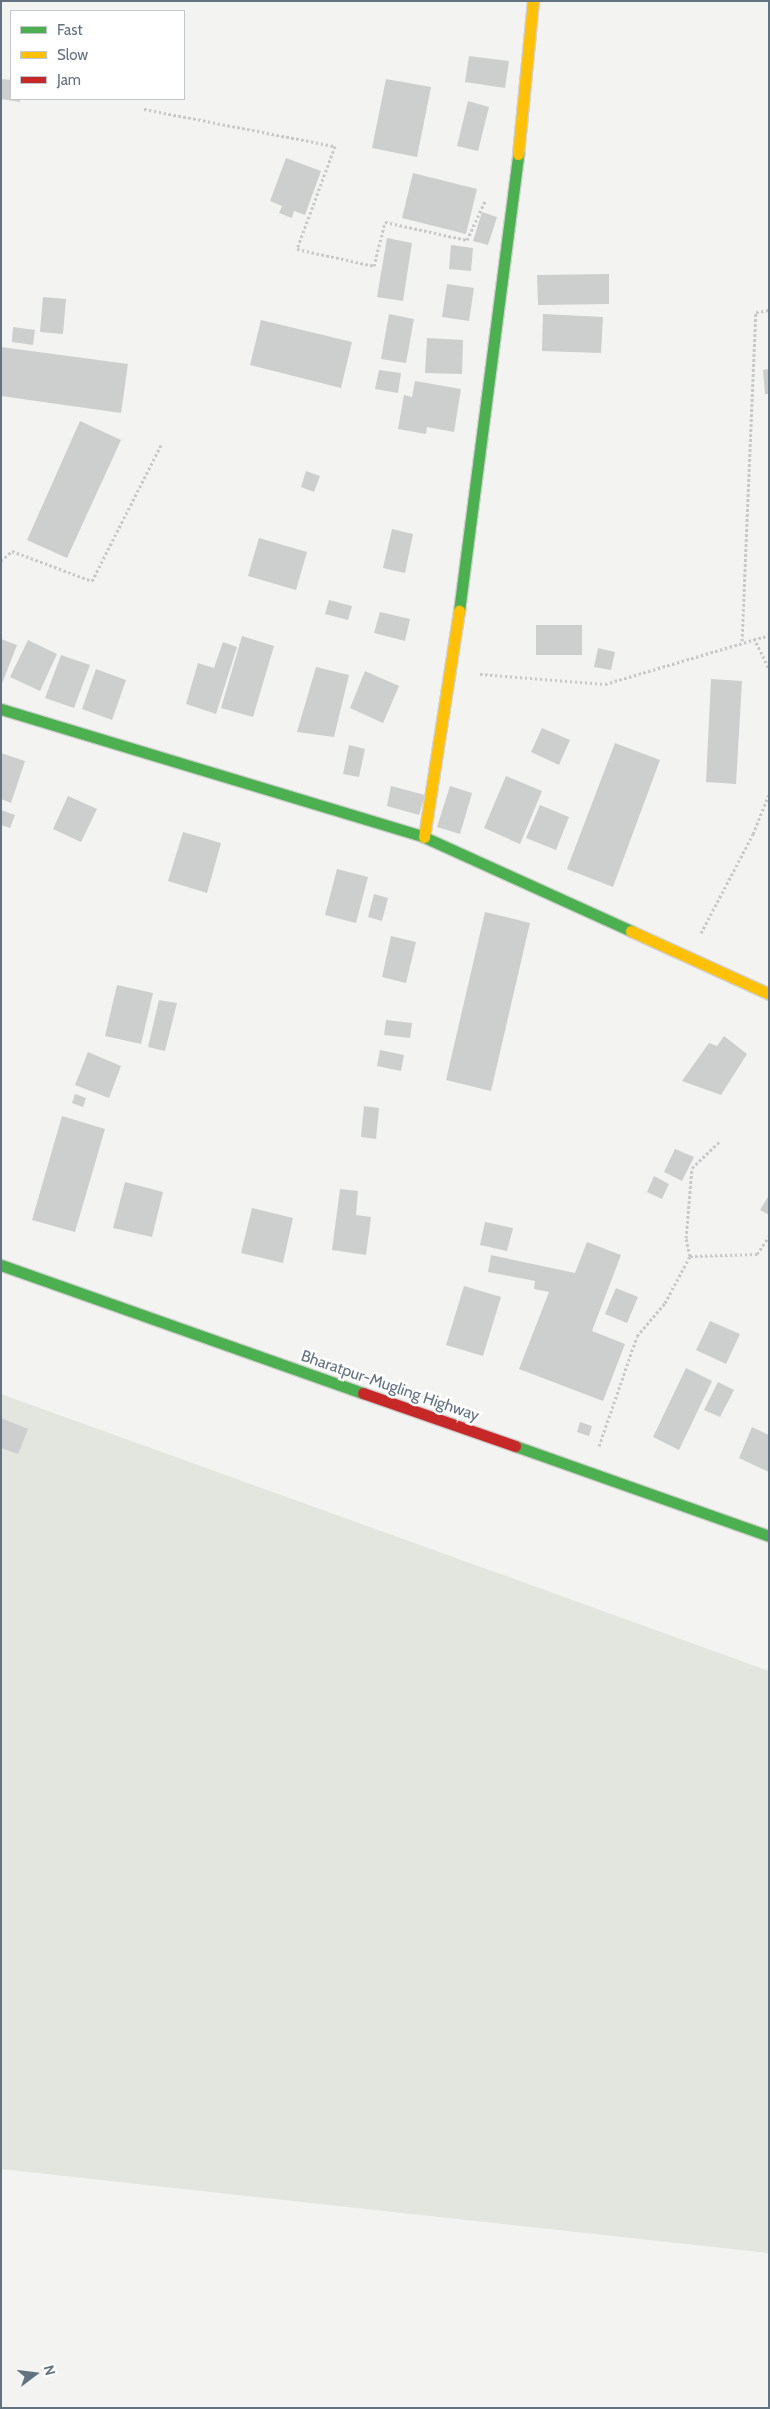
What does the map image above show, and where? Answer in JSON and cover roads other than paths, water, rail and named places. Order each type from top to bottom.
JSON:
[{"type":"main road","points":[[424,837],[452,672],[514,198],[533,1]]},
{"type":"main road","points":[[1,709],[424,837],[769,994]]},
{"type":"main road","name":"Bharatpur-Mugling Highway","points":[[1,1265],[769,1536]]}]
